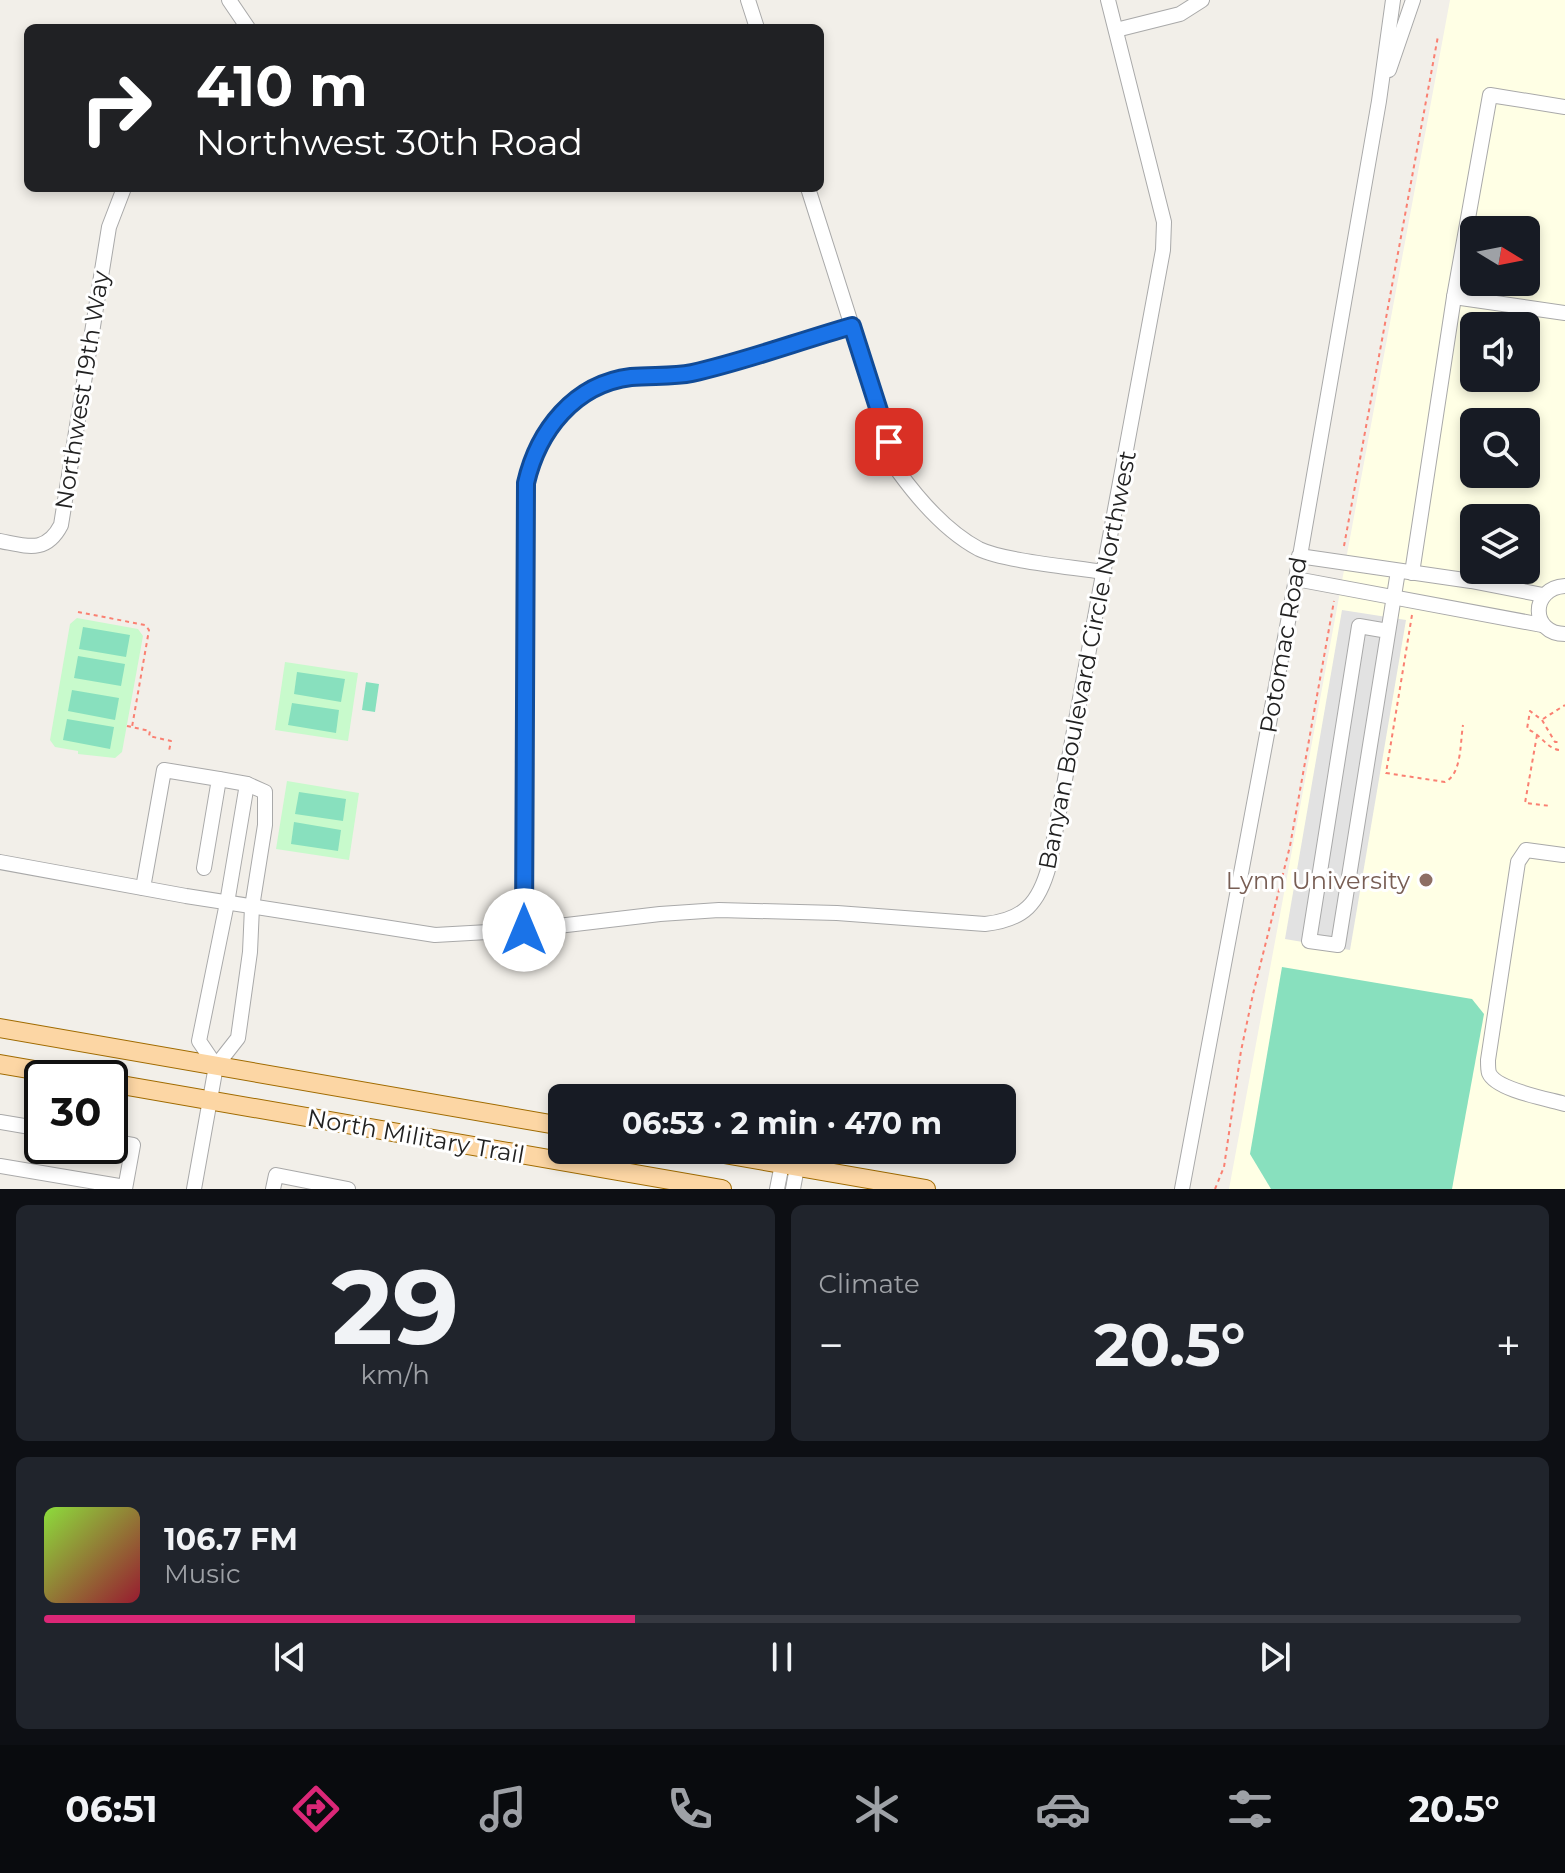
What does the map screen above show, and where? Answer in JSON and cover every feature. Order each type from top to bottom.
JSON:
[{"type":"main road","name":"North Military Trail","points":[[0,1028],[548,1124]]},
{"type":"main road","points":[[0,1064],[24,1068]]},
{"type":"main road","name":"North Military Trail","points":[[128,1086],[722,1189]]},
{"type":"main road","points":[[784,1164],[926,1189]]},
{"type":"street","points":[[229,0],[245,24]]},
{"type":"street","points":[[748,0],[756,24]]},
{"type":"street","name":"Banyan Boulevard Circle Northwest","points":[[0,862],[227,903],[435,935],[524,930],[719,910],[837,913],[985,924],[1003,921],[1022,912],[1043,889],[1049,866],[1163,250],[1164,222],[1108,0]]},
{"type":"street","points":[[1116,30],[1180,14],[1202,0]]},
{"type":"street","name":"Potomac Road","points":[[1182,1189],[1296,579],[1379,101],[1393,0]]},
{"type":"street","name":"Potomac Road","points":[[1379,101],[1413,0]]},
{"type":"street","points":[[1388,631],[1359,626],[1309,941],[1338,945],[1388,631],[1395,596],[1405,572],[1490,95],[1565,107]]},
{"type":"street","name":"Northwest 19th Way","points":[[0,541],[43,545],[54,537],[61,525],[109,227],[122,192]]},
{"type":"street","points":[[809,192],[898,471],[925,505],[946,525],[980,549],[1103,572]]},
{"type":"street","points":[[1454,297],[1565,313]]},
{"type":"street","points":[[524,930],[526,483],[541,440],[570,405],[608,381],[690,374],[852,326]]},
{"type":"street","points":[[1299,556],[1543,595]]},
{"type":"street","points":[[1296,579],[1542,625],[1556,634],[1565,634]]},
{"type":"street","points":[[1542,625],[1538,610],[1543,595],[1557,586],[1565,586]]},
{"type":"street","points":[[143,888],[164,770],[247,784],[265,792],[265,825],[252,907],[250,952],[238,1038],[216,1066],[194,1189]]},
{"type":"street","points":[[204,868],[219,779]]},
{"type":"street","points":[[216,1066],[199,1041],[247,784]]},
{"type":"street","points":[[1563,855],[1526,850],[1518,862],[1488,1072],[1507,1087],[1565,1104]]},
{"type":"street","points":[[0,1122],[24,1126]]},
{"type":"street","points":[[0,1166],[125,1188],[133,1145],[128,1144]]},
{"type":"street","points":[[777,1189],[790,1165]]},
{"type":"street","points":[[790,1165],[793,1189]]},
{"type":"street","points":[[273,1189],[276,1175],[304,1185],[348,1189]]},
{"type":"path","points":[[1343,550],[1438,36]]},
{"type":"path","points":[[1215,1189],[1224,1167],[1241,1051],[1253,994],[1290,846],[1335,597]]},
{"type":"path","points":[[78,612],[145,625],[149,630],[132,727]]},
{"type":"path","points":[[1412,612],[1386,773],[1445,782],[1450,780],[1455,773],[1463,725]]},
{"type":"path","points":[[1542,720],[1565,705]]},
{"type":"path","points":[[1559,750],[1527,729],[1530,711],[1542,720],[1555,742],[1560,742]]},
{"type":"path","points":[[127,726],[150,731],[149,736],[171,741],[169,751]]},
{"type":"path","points":[[1537,733],[1525,803],[1551,806]]},
{"type":"shaded area","name":"Lynn University","points":[[1450,0],[1565,0],[1565,1189],[1229,1189]]},
{"type":"shaded area","points":[[1342,610],[1406,620],[1350,950],[1285,939]]},
{"type":"green space","points":[[77,618],[138,629],[143,636],[122,752],[115,758],[78,754],[78,751],[55,747],[50,740],[70,624]]},
{"type":"green space","points":[[83,627],[130,635],[126,657],[79,649]]},
{"type":"green space","points":[[78,656],[125,664],[121,686],[74,678]]},
{"type":"green space","points":[[285,662],[358,673],[348,741],[275,730]]},
{"type":"green space","points":[[297,672],[345,679],[341,702],[294,694]]},
{"type":"green space","points":[[366,682],[379,684],[375,712],[362,710]]},
{"type":"green space","points":[[72,690],[119,698],[115,720],[68,711]]},
{"type":"green space","points":[[292,703],[339,710],[336,733],[288,725]]},
{"type":"green space","points":[[67,719],[114,727],[110,749],[63,740]]},
{"type":"green space","points":[[287,781],[359,793],[349,860],[276,849]]},
{"type":"green space","points":[[299,792],[346,799],[343,821],[295,814]]},
{"type":"green space","points":[[294,822],[341,830],[338,851],[291,844]]},
{"type":"green space","points":[[1282,967],[1472,999],[1484,1014],[1452,1189],[1271,1189],[1250,1154]]},
{"type":"place","name":"Lynn University","points":[[1426,880]]},
{"type":"route","points":[[524,930],[526,483],[534,454],[549,427],[581,395],[608,381],[690,374],[852,326],[889,442]]}]
